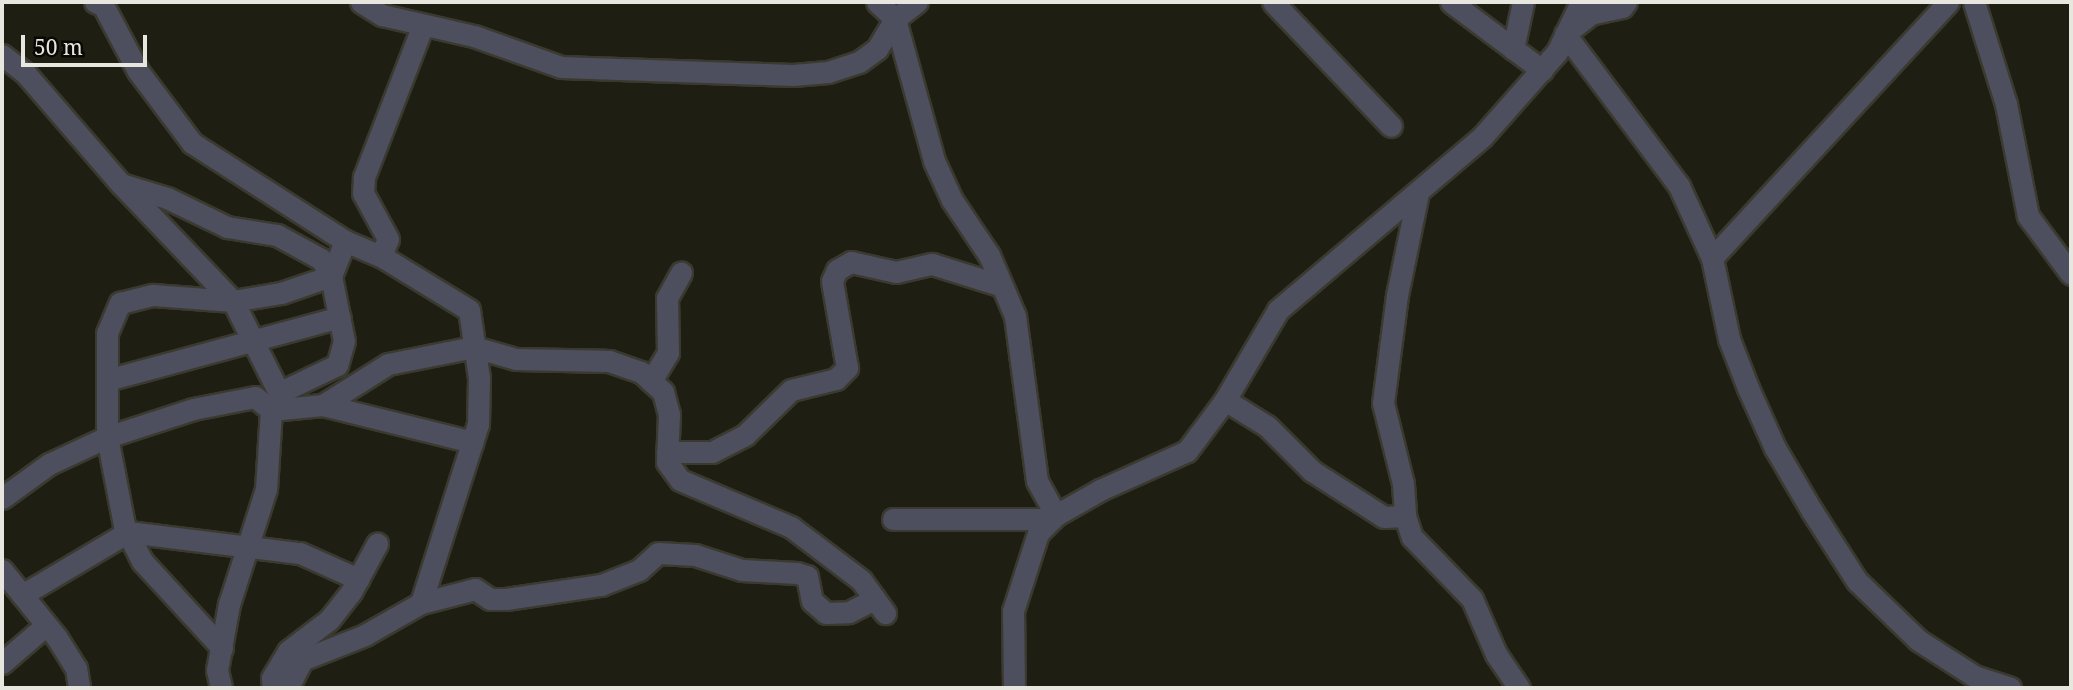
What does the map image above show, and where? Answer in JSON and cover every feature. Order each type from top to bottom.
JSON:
[{"type":"street","points":[[361,2],[382,15],[474,36],[561,67],[793,75],[828,72],[859,62],[877,49],[895,19],[917,2]]},
{"type":"street","points":[[877,2],[895,19],[934,161],[1002,286],[1015,316],[1037,481],[1054,517]]},
{"type":"street","points":[[1273,2],[1391,126]]},
{"type":"street","points":[[1451,2],[1542,70]]},
{"type":"street","points":[[1513,49],[1523,2]]},
{"type":"street","points":[[1014,688],[1013,611],[1038,533],[1054,517],[1187,451],[1225,401],[1278,310],[1482,137],[1542,70],[1565,34],[1593,5],[1622,7],[1626,2]]},
{"type":"street","points":[[1712,258],[1948,2]]},
{"type":"street","points":[[1974,2],[2006,104],[2028,216],[2071,274]]},
{"type":"street","points":[[102,3],[138,71],[192,143],[345,241],[380,256],[469,310],[479,378],[478,424],[421,603]]},
{"type":"street","points":[[380,256],[388,239],[363,194],[364,177],[423,25]]},
{"type":"street","points":[[1565,34],[1679,186],[1712,258],[1729,339],[1775,448],[1857,581],[1918,640],[1974,676],[2010,688]]},
{"type":"street","points":[[2,55],[26,74],[121,184],[233,301],[252,338],[276,403],[266,489],[229,604],[217,670],[221,688]]},
{"type":"street","points":[[121,184],[167,198],[227,227],[278,235],[321,259],[331,276],[344,341],[337,365],[276,403]]},
{"type":"street","points":[[1418,193],[1397,295],[1383,403],[1403,484],[1405,516],[1412,537],[1472,598],[1496,654],[1519,688]]},
{"type":"street","points":[[222,648],[142,561],[128,532],[107,437],[107,332],[120,303],[153,295],[233,301],[281,293],[331,276],[345,241]]},
{"type":"street","points":[[667,452],[712,452],[745,435],[791,390],[836,379],[847,368],[832,281],[837,270],[851,262],[896,271],[932,264],[1002,286]]},
{"type":"street","points":[[651,381],[668,353],[667,298],[681,273]]},
{"type":"street","points":[[107,380],[252,338],[340,317]]},
{"type":"street","points":[[288,688],[302,660],[365,635],[421,603],[475,589],[490,599],[506,599],[601,585],[639,570],[658,553],[695,555],[742,570],[807,576],[812,601],[826,613],[880,606],[862,580],[791,527],[680,480],[667,462],[669,414],[663,392],[641,372],[609,361],[516,359],[474,347],[388,364],[323,405]]},
{"type":"street","points":[[2,498],[49,464],[107,437],[193,410],[255,397],[276,403],[323,405],[473,442]]},
{"type":"street","points":[[1225,401],[1267,426],[1312,471],[1384,517],[1405,516]]},
{"type":"street","points":[[893,519],[1054,517]]},
{"type":"street","points":[[22,595],[128,532],[300,553],[358,579]]},
{"type":"street","points":[[273,688],[272,678],[288,651],[329,621],[358,579],[377,544]]},
{"type":"street","points":[[2,570],[76,668],[79,688]]},
{"type":"street","points":[[2,663],[46,625]]}]
